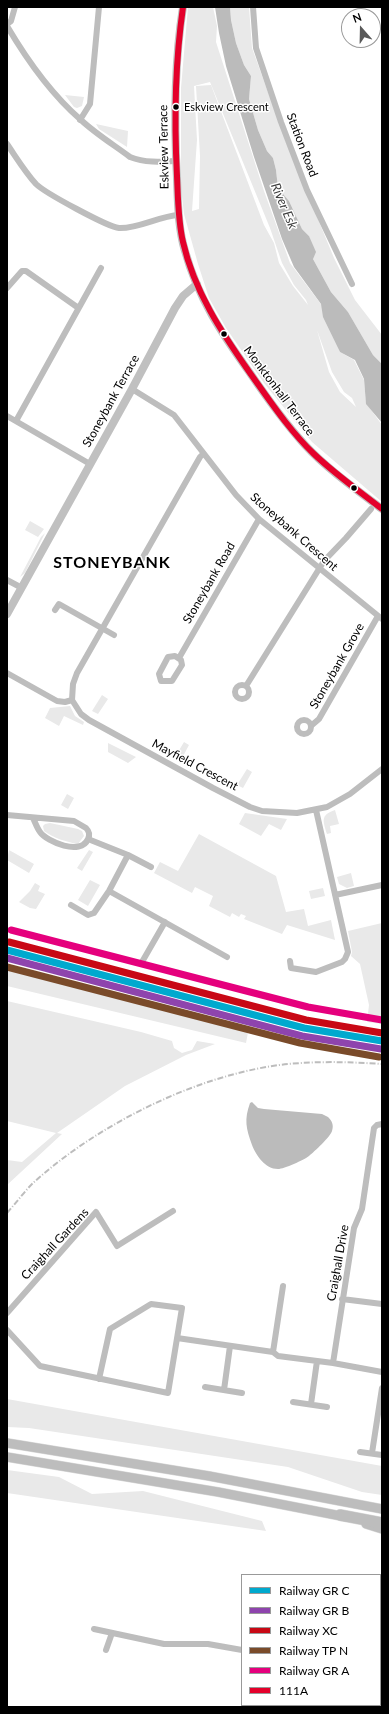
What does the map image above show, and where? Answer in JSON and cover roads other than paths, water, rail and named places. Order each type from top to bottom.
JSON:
[{"type":"highway","points":[[340,1515],[382,1523]]},
{"type":"main road","name":"Eskview Terrace","points":[[183,7],[176,65],[175,125],[178,215],[185,252],[197,284]]},
{"type":"main road","name":"Stoneybank Terrace","points":[[7,614],[183,296],[197,284]]},
{"type":"main road","name":"Monktonhall Terrace","points":[[197,284],[219,330],[285,421],[306,446],[382,509]]},
{"type":"main road","points":[[7,1443],[209,1476],[382,1509]]},
{"type":"main road","points":[[7,1457],[181,1485],[340,1515],[382,1529]]},
{"type":"street","points":[[15,7],[11,21],[7,25],[35,69],[80,120],[130,156],[149,162],[176,162]]},
{"type":"street","points":[[80,120],[90,104],[99,7]]},
{"type":"street","name":"Station Road","points":[[253,7],[256,48],[281,122],[307,190],[352,284]]},
{"type":"street","points":[[7,144],[36,184],[49,194],[111,226],[125,228],[167,216],[178,215]]},
{"type":"street","points":[[16,421],[77,307],[100,268]]},
{"type":"street","points":[[7,288],[22,271],[26,271],[77,307]]},
{"type":"street","name":"Stoneybank Crescent","points":[[132,389],[174,415],[236,495],[259,519],[380,617]]},
{"type":"street","points":[[7,416],[90,464]]},
{"type":"street","points":[[7,674],[57,701],[65,702],[72,700],[73,684],[77,674],[203,454]]},
{"type":"street","points":[[246,686],[324,561],[371,509]]},
{"type":"street","name":"Stoneybank Road","points":[[179,658],[259,519]]},
{"type":"street","points":[[7,580],[22,588]]},
{"type":"street","points":[[55,610],[59,604],[114,635]]},
{"type":"street","name":"Stoneybank Grove","points":[[312,725],[320,719],[380,617]]},
{"type":"street","name":"Mayfield Crescent","points":[[72,700],[81,714],[89,720],[250,807],[262,811],[290,814],[316,810],[338,802],[382,769]]},
{"type":"street","points":[[290,967],[320,971],[342,962],[347,956],[347,948],[316,810]]},
{"type":"street","points":[[7,815],[67,820],[79,823],[88,831],[88,839],[82,847],[77,848],[57,843],[46,838],[40,832],[33,818]]},
{"type":"street","points":[[88,839],[128,855],[151,867]]},
{"type":"street","points":[[71,905],[85,914],[91,915],[94,913],[109,891],[128,855]]},
{"type":"street","points":[[335,896],[382,885]]},
{"type":"street","points":[[109,891],[227,957]]},
{"type":"street","points":[[142,962],[165,922]]},
{"type":"street","name":"Craighall Drive","points":[[332,1363],[354,1228],[362,1209],[374,1128],[377,1125],[382,1124]]},
{"type":"street","name":"Craighall Gardens","points":[[7,1313],[96,1212],[117,1246],[173,1211]]},
{"type":"street","points":[[274,1352],[283,1286]]},
{"type":"street","points":[[342,1299],[382,1304]]},
{"type":"street","points":[[7,1330],[40,1366],[99,1379],[168,1393],[182,1308],[151,1304],[110,1329],[99,1379]]},
{"type":"street","points":[[177,1338],[274,1352],[278,1356],[332,1363],[382,1372]]},
{"type":"street","points":[[224,1390],[230,1346]]},
{"type":"street","points":[[311,1404],[317,1361]]},
{"type":"street","points":[[206,1388],[242,1393]]},
{"type":"street","points":[[372,1453],[382,1388]]},
{"type":"street","points":[[293,1402],[327,1407]]},
{"type":"street","points":[[360,1452],[382,1455]]},
{"type":"street","points":[[94,1629],[164,1644],[208,1644],[241,1650]]},
{"type":"street","points":[[106,1650],[112,1633]]},
{"type":"water","name":"River Esk","points":[[215,7],[230,7],[236,43],[244,65],[251,76],[249,99],[258,130],[267,151],[273,158],[278,188],[289,201],[302,229],[309,236],[316,252],[313,259],[331,292],[348,312],[373,355],[382,364],[382,423],[366,404],[364,379],[355,360],[340,352],[323,317],[321,304],[294,267],[282,239],[254,157],[226,66]]},
{"type":"water","points":[[252,1102],[258,1108],[322,1114],[328,1117],[332,1122],[332,1131],[322,1144],[306,1158],[285,1168],[278,1169],[269,1167],[262,1161],[254,1149],[247,1129],[246,1119],[250,1103]]},
{"type":"railway","points":[[7,1213],[33,1183],[59,1161],[88,1141],[119,1122],[186,1090],[220,1078],[254,1069],[288,1064],[312,1062],[382,1064]]},
{"type":"rail line","name":"XC","points":[[9,942],[306,1020],[382,1033]]},
{"type":"place","name":"Eskview Crescent","points":[[176,107]]},
{"type":"district","name":"STONEYBANK","points":[[112,563]]}]
